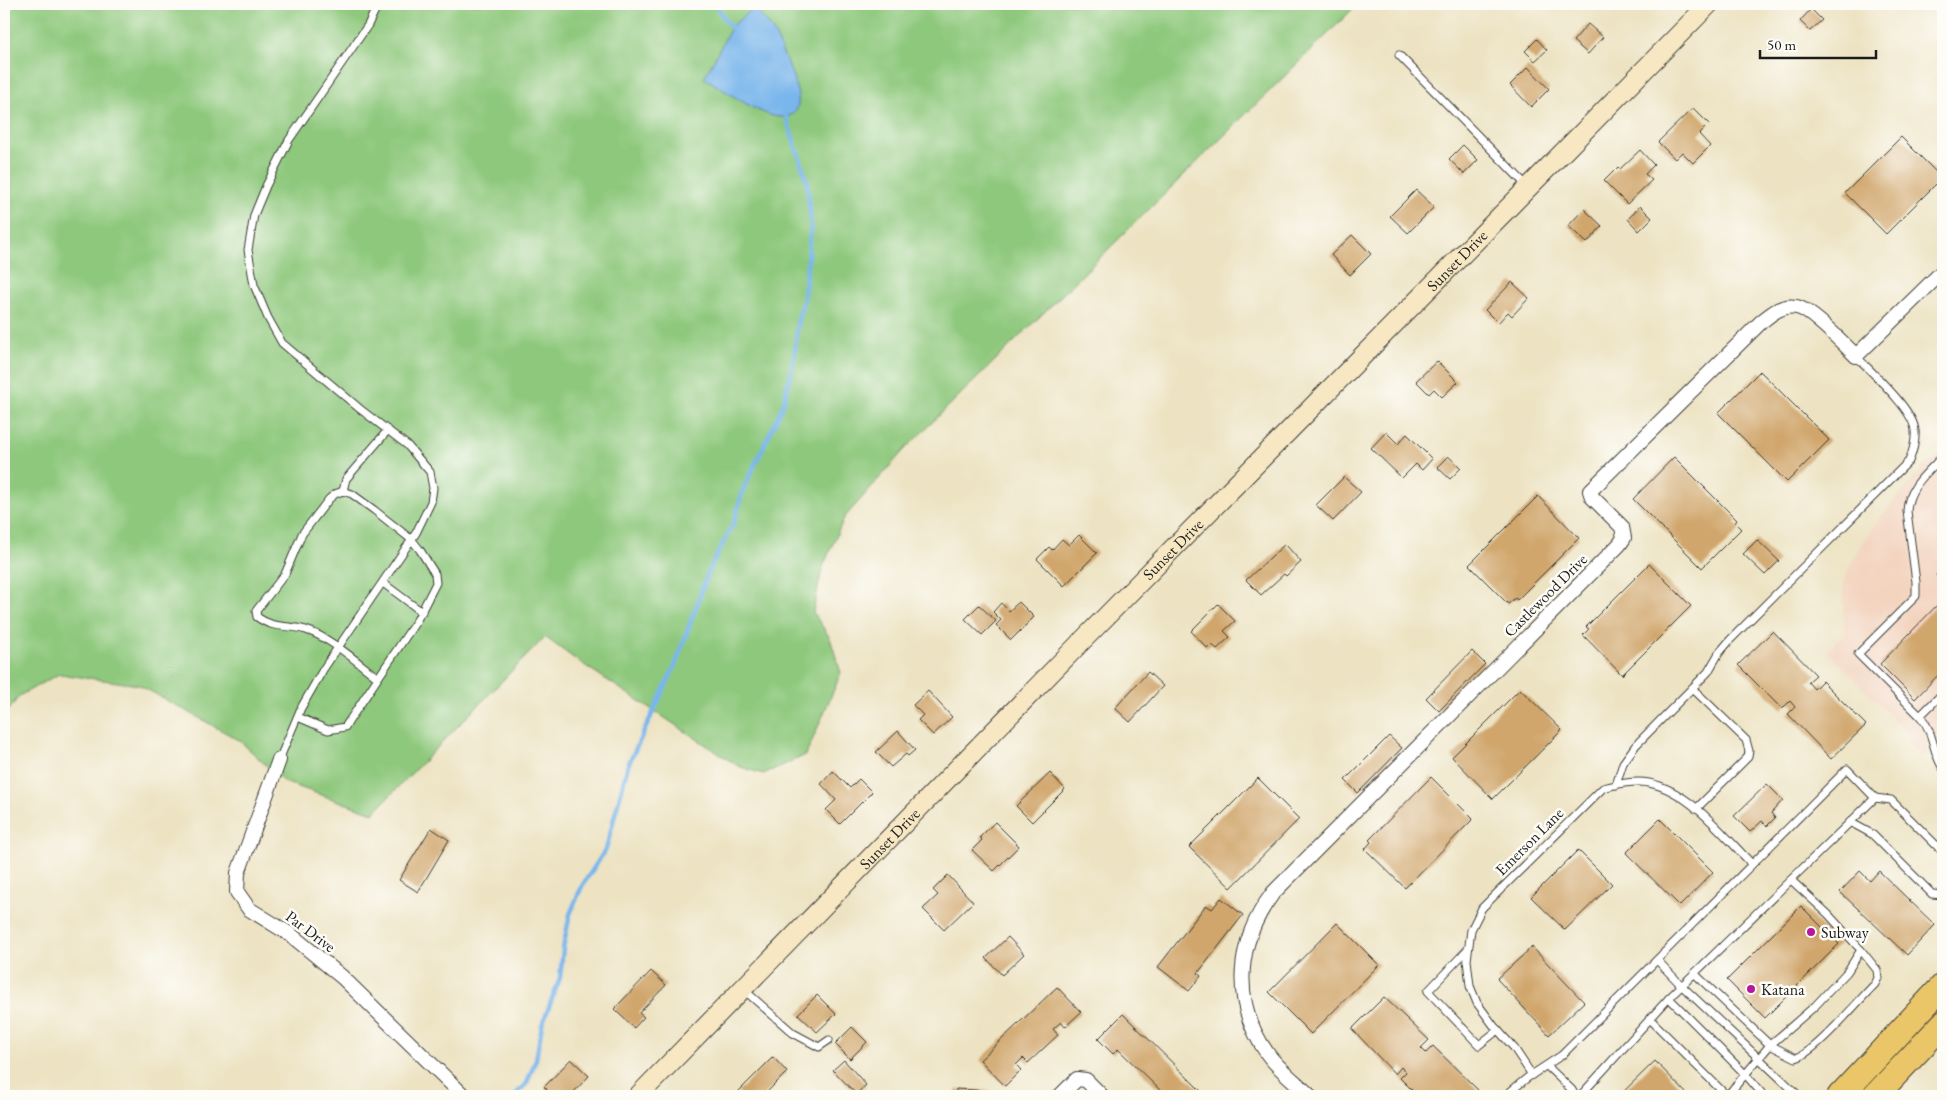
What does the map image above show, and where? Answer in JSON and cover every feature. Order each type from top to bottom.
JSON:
[{"type":"highway","points":[[1840,1096],[1943,986]]},
{"type":"highway","points":[[1875,1096],[1943,1024]]},
{"type":"street","name":"Sunset Drive","points":[[638,1096],[1709,4]]},
{"type":"street","points":[[1856,356],[1943,271]]},
{"type":"street","name":"Castlewood Drive","points":[[1310,1096],[1268,1054],[1254,1031],[1246,1007],[1242,988],[1243,967],[1252,926],[1263,906],[1288,877],[1619,545],[1624,538],[1622,527],[1592,497],[1590,491],[1761,322],[1773,312],[1784,307],[1797,306],[1808,313],[1856,356]]},
{"type":"street","name":"Par Drive","points":[[279,760],[238,873],[237,892],[249,909],[292,935],[342,977],[464,1096]]},
{"type":"street","points":[[1060,1096],[1077,1079],[1086,1080],[1102,1096]]},
{"type":"lane","points":[[279,760],[298,717],[324,668],[412,540],[431,502],[433,488],[430,472],[407,445],[309,368],[282,343],[268,318],[254,285],[248,250],[254,216],[266,186],[286,148],[368,25],[378,4]]},
{"type":"lane","points":[[1399,55],[1528,187]]},
{"type":"lane","points":[[1616,785],[1623,763],[1636,745],[1708,672],[1719,653],[1730,640],[1909,461],[1915,439],[1912,419],[1899,401],[1856,356]]},
{"type":"lane","points":[[343,491],[346,479],[388,430]]},
{"type":"lane","points":[[1943,456],[1916,486],[1909,500],[1908,511],[1916,596],[1858,654],[1928,726],[1943,768]]},
{"type":"lane","points":[[298,717],[328,730],[345,727],[378,678],[422,612],[436,583],[435,574],[412,540],[362,501],[352,494],[343,491],[329,499],[302,534],[285,574],[256,611],[258,617],[264,622],[274,626],[305,629],[318,635],[378,678]]},
{"type":"lane","points":[[383,583],[422,612]]},
{"type":"lane","points":[[1692,688],[1746,740],[1749,751],[1748,756],[1696,809]]},
{"type":"lane","points":[[1920,716],[1943,693]]},
{"type":"lane","points":[[1943,745],[1943,751]]},
{"type":"lane","points":[[1505,1096],[1562,1055],[1847,769],[1875,798],[1891,800],[1943,852]]},
{"type":"lane","name":"Emerson Lane","points":[[1532,1075],[1514,1048],[1477,1003],[1470,986],[1467,960],[1471,930],[1482,908],[1603,788],[1627,782],[1649,783],[1674,792],[1696,809],[1752,864]]},
{"type":"lane","points":[[1580,1096],[1670,998],[1875,798]]},
{"type":"lane","points":[[1850,822],[1872,834],[1932,894],[1943,895]]},
{"type":"lane","points":[[1695,974],[1770,1045],[1796,1058],[1804,1056],[1817,1044],[1874,984],[1878,978],[1877,970],[1828,914],[1791,880]]},
{"type":"lane","points":[[1468,949],[1428,990],[1479,1045],[1498,1030]]},
{"type":"lane","points":[[1650,1020],[1728,1096],[1770,1045],[1816,1006],[1847,972],[1861,950]]},
{"type":"lane","points":[[1657,960],[1799,1096]]},
{"type":"lane","points":[[743,989],[793,1033],[819,1046],[829,1040]]},
{"type":"lane","points":[[1670,998],[1746,1075],[1764,1096]]},
{"type":"lane","points":[[1547,1066],[1572,1090],[1575,1096]]},
{"type":"shaded area","points":[[1943,451],[1943,779],[1937,771],[1929,750],[1923,756],[1908,741],[1911,737],[1827,651],[1844,634],[1843,583],[1850,565],[1862,544],[1879,519],[1921,471],[1921,468],[1932,462]]},
{"type":"green space","points":[[4,4],[1358,4],[906,448],[844,518],[822,569],[813,612],[830,638],[841,673],[806,755],[763,774],[738,766],[575,659],[545,637],[373,813],[284,782],[239,740],[139,685],[59,674],[19,696],[4,717]]},
{"type":"water","points":[[754,7],[775,34],[795,83],[798,103],[796,111],[790,116],[779,117],[762,112],[704,78],[732,26]]},
{"type":"building","points":[[1811,9],[1822,20],[1810,31],[1800,21]]},
{"type":"building","points":[[1588,24],[1603,37],[1588,54],[1573,41]]},
{"type":"building","points":[[1537,39],[1547,50],[1535,61],[1525,51]]},
{"type":"building","points":[[1528,67],[1549,89],[1531,107],[1510,85]]},
{"type":"building","points":[[1693,108],[1709,124],[1699,134],[1710,146],[1693,163],[1682,152],[1675,159],[1658,142]]},
{"type":"building","points":[[1901,137],[1942,178],[1886,234],[1845,193]]},
{"type":"building","points":[[1463,145],[1478,160],[1464,174],[1449,159]]},
{"type":"building","points":[[1640,150],[1654,165],[1645,174],[1652,180],[1627,204],[1604,181]]},
{"type":"building","points":[[1416,190],[1434,207],[1408,233],[1390,216]]},
{"type":"building","points":[[1640,206],[1652,218],[1639,231],[1628,219]]},
{"type":"building","points":[[1584,209],[1602,226],[1587,243],[1568,226]]},
{"type":"building","points":[[1352,235],[1371,254],[1350,275],[1331,255]]},
{"type":"building","points":[[1512,282],[1529,298],[1512,316],[1508,312],[1498,323],[1485,310]]},
{"type":"building","points":[[1437,361],[1458,382],[1442,397],[1434,389],[1429,394],[1416,381]]},
{"type":"building","points":[[1760,371],[1829,440],[1787,482],[1718,413]]},
{"type":"building","points":[[1386,432],[1398,444],[1407,434],[1432,459],[1422,470],[1416,464],[1402,478],[1371,448]]},
{"type":"building","points":[[1448,456],[1461,468],[1450,479],[1437,467]]},
{"type":"building","points":[[1674,457],[1737,520],[1735,523],[1741,529],[1702,568],[1633,499]]},
{"type":"building","points":[[1344,477],[1361,492],[1333,521],[1316,505]]},
{"type":"building","points":[[1538,496],[1579,538],[1517,600],[1515,598],[1508,604],[1469,565]]},
{"type":"building","points":[[1079,535],[1097,553],[1064,586],[1037,559],[1049,547],[1052,550],[1062,539],[1069,545]]},
{"type":"building","points":[[1757,540],[1779,561],[1765,575],[1743,554]]},
{"type":"building","points":[[1285,544],[1301,562],[1286,576],[1284,574],[1261,595],[1246,580]]},
{"type":"building","points":[[1649,564],[1691,606],[1622,675],[1583,635],[1589,629],[1586,627]]},
{"type":"building","points":[[1943,568],[1943,583],[1936,575]]},
{"type":"building","points":[[1943,599],[1943,670],[1915,699],[1880,664]]},
{"type":"building","points":[[1019,602],[1034,617],[1011,640],[996,625],[1001,620],[993,612],[1001,603],[1009,611]]},
{"type":"building","points":[[1218,604],[1235,621],[1224,631],[1230,637],[1217,649],[1211,644],[1207,648],[1191,631]]},
{"type":"building","points":[[979,605],[996,621],[982,635],[965,619]]},
{"type":"building","points":[[1773,631],[1816,675],[1808,682],[1814,689],[1822,681],[1866,725],[1831,759],[1788,714],[1795,707],[1790,701],[1782,709],[1738,665]]},
{"type":"building","points":[[1472,651],[1485,664],[1439,711],[1426,698]]},
{"type":"building","points":[[1148,672],[1163,686],[1130,722],[1115,708]]},
{"type":"building","points":[[1520,689],[1562,730],[1493,799],[1452,757]]},
{"type":"building","points":[[928,691],[952,717],[933,735],[918,720],[923,715],[913,705]]},
{"type":"building","points":[[898,731],[915,750],[908,756],[906,754],[891,767],[876,752]]},
{"type":"building","points":[[1389,736],[1402,748],[1358,793],[1345,780]]},
{"type":"building","points":[[833,771],[850,788],[859,779],[872,792],[840,824],[826,810],[836,800],[821,784]]},
{"type":"building","points":[[1050,773],[1065,789],[1032,822],[1016,806]]},
{"type":"building","points":[[1431,777],[1473,819],[1405,888],[1365,849],[1371,842],[1369,840]]},
{"type":"building","points":[[1258,778],[1299,819],[1231,888],[1189,847]]},
{"type":"building","points":[[1767,784],[1783,800],[1771,813],[1775,818],[1767,826],[1762,821],[1750,832],[1734,816]]},
{"type":"building","points":[[1660,819],[1713,872],[1680,906],[1626,853]]},
{"type":"building","points":[[995,822],[1019,846],[994,871],[972,850],[982,840],[980,837]]},
{"type":"building","points":[[431,828],[449,840],[418,892],[399,880]]},
{"type":"building","points":[[1578,850],[1612,884],[1565,930],[1531,897]]},
{"type":"building","points":[[1860,871],[1870,881],[1879,871],[1935,925],[1907,955],[1840,892]]},
{"type":"building","points":[[948,875],[973,902],[944,930],[923,909],[938,895],[933,890]]},
{"type":"building","points":[[1221,898],[1243,915],[1198,973],[1201,976],[1189,991],[1158,967],[1206,905],[1212,909]]},
{"type":"building","points":[[1801,906],[1839,944],[1765,1018],[1727,980]]},
{"type":"building","points":[[1337,923],[1379,965],[1311,1034],[1269,992]]},
{"type":"building","points":[[1008,937],[1024,954],[1002,975],[986,958]]},
{"type":"building","points":[[1532,947],[1584,1002],[1549,1035],[1497,979]]},
{"type":"building","points":[[651,971],[666,985],[639,1013],[644,1017],[634,1028],[614,1009]]},
{"type":"building","points":[[1057,987],[1081,1012],[1065,1027],[1061,1022],[1053,1029],[1058,1035],[1028,1063],[1023,1058],[1016,1065],[1021,1070],[1005,1086],[980,1060]]},
{"type":"building","points":[[817,995],[836,1014],[817,1032],[798,1014]]},
{"type":"building","points":[[1384,997],[1429,1040],[1421,1048],[1426,1053],[1433,1046],[1478,1090],[1471,1096],[1418,1096],[1400,1078],[1406,1072],[1401,1067],[1395,1074],[1352,1029]]},
{"type":"building","points":[[1123,1014],[1201,1091],[1196,1096],[1166,1096],[1118,1049],[1113,1054],[1098,1039]]},
{"type":"building","points":[[852,1027],[867,1042],[850,1059],[835,1044]]},
{"type":"building","points":[[773,1057],[787,1072],[763,1096],[742,1096],[738,1092]]},
{"type":"building","points":[[571,1059],[589,1076],[570,1096],[541,1096],[547,1089],[544,1087]]},
{"type":"building","points":[[844,1060],[866,1085],[856,1094],[833,1070]]},
{"type":"building","points":[[1655,1061],[1689,1096],[1619,1096]]},
{"type":"building","points":[[956,1089],[991,1091],[991,1096],[956,1096]]},
{"type":"waterway","points":[[716,4],[724,19],[734,30]]},
{"type":"waterway","points":[[514,1096],[527,1083],[536,1059],[542,1025],[560,978],[563,948],[570,914],[582,886],[606,849],[628,765],[675,666],[709,570],[734,522],[743,490],[783,405],[794,359],[798,319],[804,298],[811,225],[807,181],[785,114]]},
{"type":"place","name":"Subway","points":[[1811,932]]},
{"type":"place","name":"Katana","points":[[1751,989]]}]
